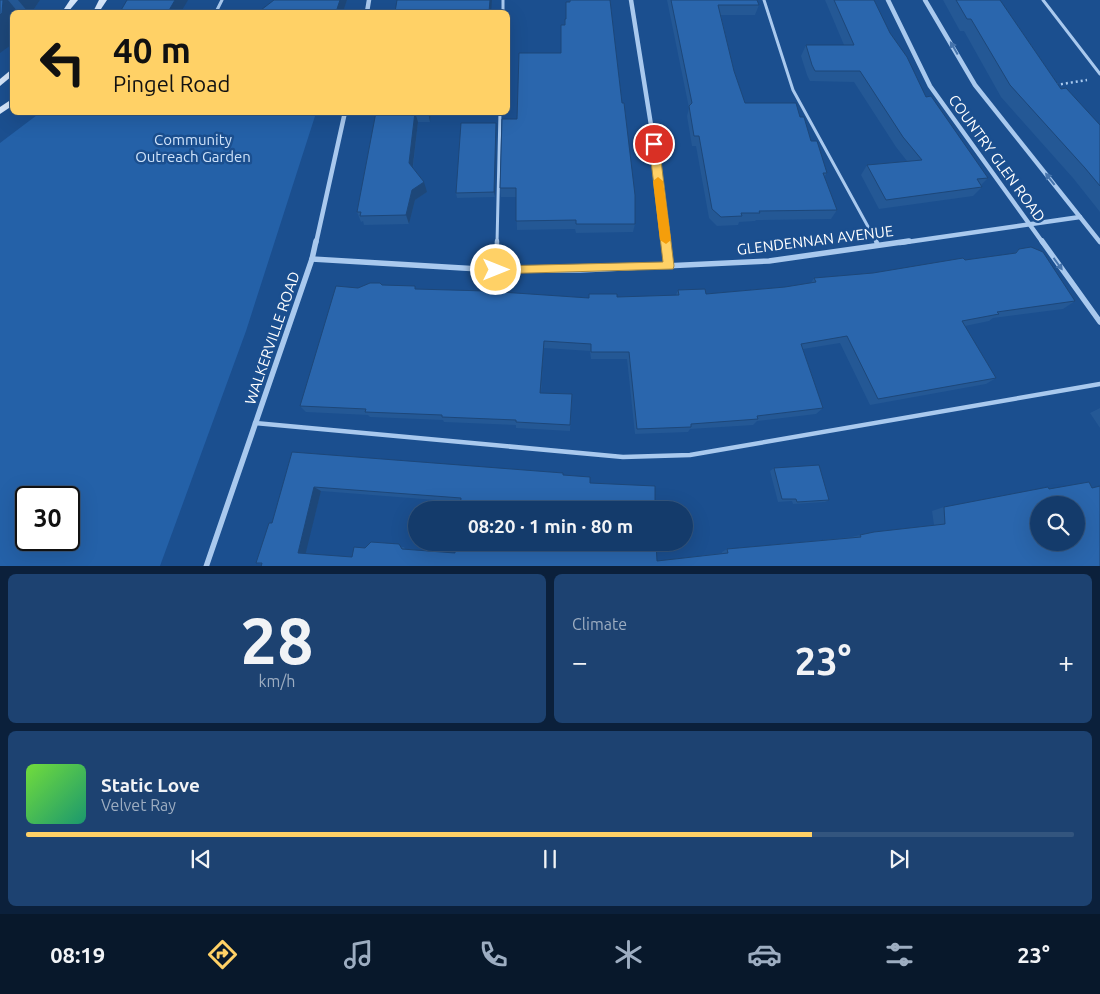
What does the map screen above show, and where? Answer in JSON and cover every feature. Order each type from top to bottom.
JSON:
[{"type":"street","points":[[631,0],[651,125],[669,266]]},
{"type":"street","name":"COUNTRY GLEN ROAD","points":[[888,0],[930,86],[1100,322]]},
{"type":"street","name":"COUNTRY GLEN ROAD","points":[[925,0],[976,86],[1100,242]]},
{"type":"street","points":[[0,83],[10,74]]},
{"type":"street","name":"WALKERVILLE ROAD","points":[[206,566],[312,259],[344,115]]},
{"type":"street","name":"GLENDENNAN AVENUE","points":[[312,259],[496,270],[669,266],[769,261],[1080,217]]},
{"type":"lane","points":[[764,0],[793,90],[878,246]]},
{"type":"lane","points":[[1044,0],[1100,74]]},
{"type":"lane","points":[[496,270],[500,115]]},
{"type":"lane","points":[[255,423],[548,448],[623,457],[690,455],[1100,384]]},
{"type":"path","points":[[1051,86],[1090,80]]},
{"type":"green space","name":"Community Outreach Garden","points":[[37,115],[315,115],[246,331],[160,566],[0,566],[0,143]]},
{"type":"building","points":[[0,0],[3,0],[2,13],[0,15]]},
{"type":"building","points":[[127,0],[175,0],[169,10],[121,10]]},
{"type":"building","points":[[274,0],[340,0],[337,10],[261,10]]},
{"type":"building","points":[[397,0],[490,0],[489,10],[395,10]]},
{"type":"building","points":[[570,0],[610,0],[635,195],[635,224],[576,224],[576,220],[516,221],[516,188],[500,188],[502,119],[517,119],[519,53],[561,53],[561,25],[565,25],[566,2],[570,2]]},
{"type":"building","points":[[671,0],[757,0],[759,5],[718,5],[734,71],[745,103],[796,103],[800,117],[804,117],[811,141],[817,141],[827,173],[823,173],[837,210],[759,211],[760,213],[741,213],[742,216],[721,217],[712,209],[699,136],[694,136],[689,106],[692,103]]},
{"type":"building","points":[[834,0],[874,0],[890,33],[907,57],[926,97],[931,96],[988,178],[977,179],[982,187],[886,200],[867,165],[922,160],[903,137],[860,71],[815,71],[806,45],[854,45]]},
{"type":"building","points":[[956,0],[1000,0],[1061,89],[1066,88],[1100,125],[1100,186],[1010,85],[971,19],[967,19]]},
{"type":"building","points":[[375,115],[415,115],[409,163],[424,182],[412,190],[406,215],[360,216],[361,212],[357,212]]},
{"type":"building","points":[[461,123],[496,123],[494,192],[456,193]]},
{"type":"building","points":[[1031,247],[1043,252],[1075,301],[997,312],[999,314],[962,321],[996,378],[878,399],[847,336],[801,344],[823,408],[757,416],[758,419],[691,424],[691,427],[637,429],[629,352],[591,352],[591,344],[544,341],[540,393],[572,394],[570,425],[516,422],[516,420],[442,417],[442,415],[365,412],[366,409],[300,406],[336,286],[358,288],[370,283],[380,283],[382,285],[415,286],[415,289],[486,291],[589,298],[589,294],[617,294],[617,297],[679,295],[678,290],[705,289],[706,294],[785,287],[816,282],[814,278],[873,273],[963,258],[965,260],[1016,253],[1019,249]]},
{"type":"building","points":[[292,452],[563,473],[563,475],[590,477],[590,483],[655,486],[655,501],[461,501],[461,498],[314,487],[298,553],[352,557],[354,547],[365,548],[371,542],[399,544],[402,549],[408,551],[455,553],[455,551],[656,551],[657,561],[728,553],[727,549],[861,537],[860,535],[874,532],[945,524],[944,507],[1048,487],[1049,489],[1089,482],[1092,488],[1100,486],[1100,566],[261,566],[262,563],[256,563],[269,523],[272,523]]},
{"type":"building","points":[[819,465],[829,500],[797,502],[796,499],[782,499],[774,468]]},
{"type":"slow traffic","points":[[658,181],[666,240]]},
{"type":"route","points":[[496,270],[580,270],[669,266],[654,144]]}]
